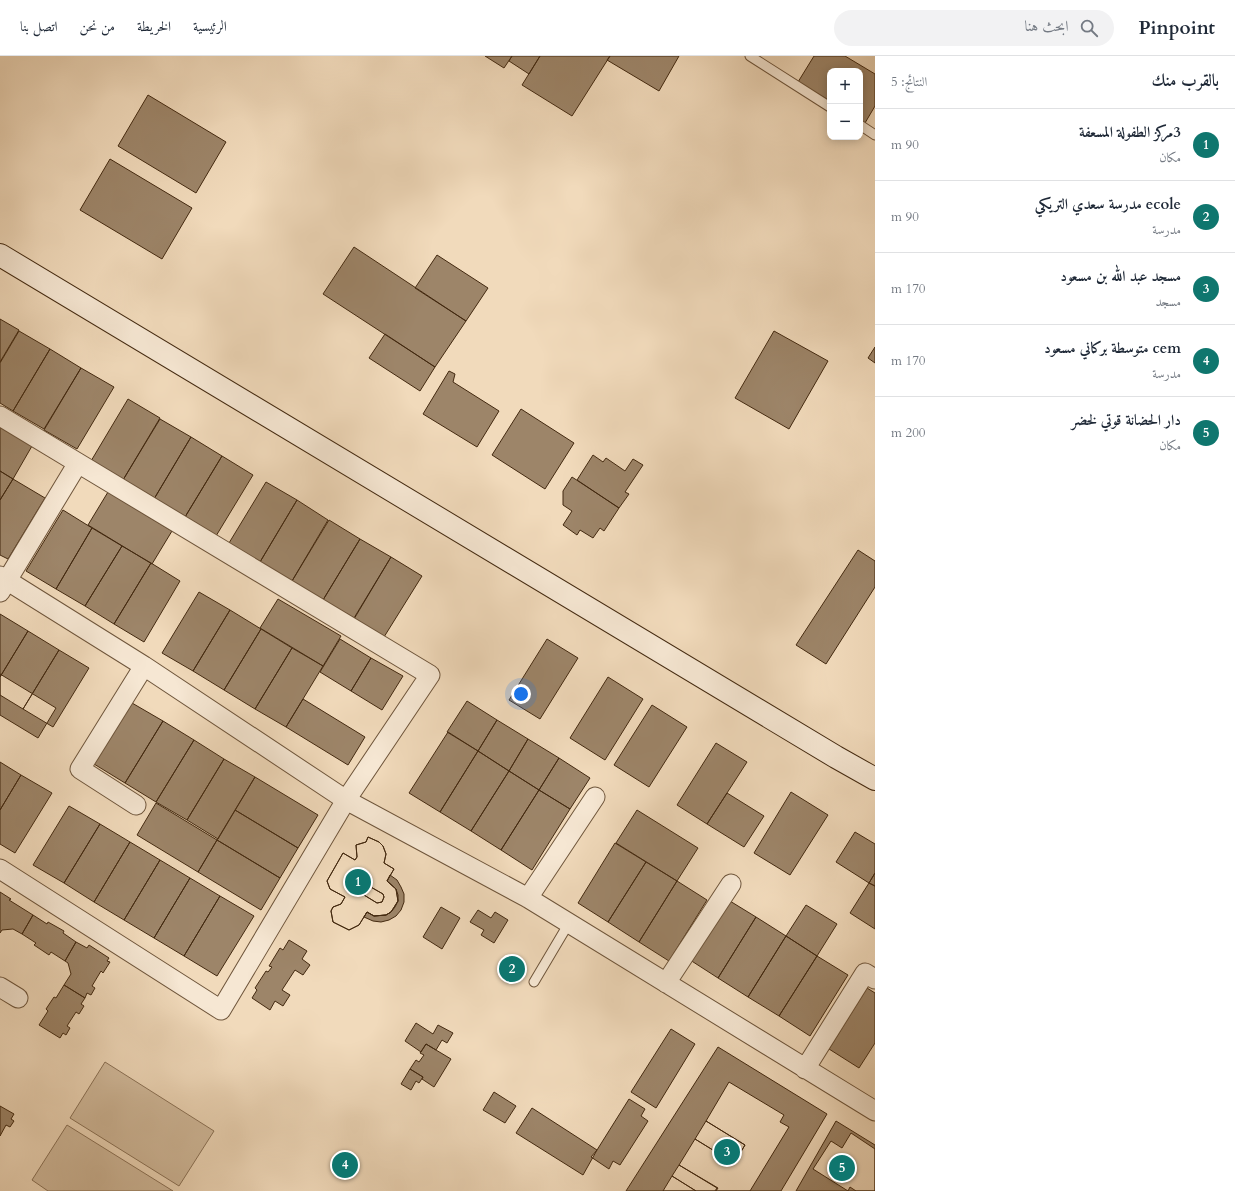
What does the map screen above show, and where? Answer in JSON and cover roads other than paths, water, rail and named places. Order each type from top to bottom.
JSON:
[{"type":"street","points":[[0,255],[829,753],[875,779]]},
{"type":"street","points":[[0,416],[430,675],[346,800],[221,1010],[0,869]]},
{"type":"street","points":[[78,463],[2,583],[144,666],[346,800],[528,898],[875,1111]]},
{"type":"street","points":[[136,805],[80,769],[144,666]]},
{"type":"street","points":[[528,898],[595,797]]},
{"type":"street","points":[[666,983],[730,884]]},
{"type":"street","points":[[805,1069],[865,973],[875,980]]},
{"type":"street","points":[[0,986],[18,998]]},
{"type":"lane","points":[[750,56],[827,105]]},
{"type":"lane","points":[[863,128],[875,135]]},
{"type":"lane","points":[[534,982],[569,923]]},
{"type":"place","name":"3مركز الطفولة المسعفة","points":[[358,882]]},
{"type":"place","name":"ecole مدرسة سعدي التريكي","points":[[512,969]]},
{"type":"place","name":"مسجد عبد الله بن مسعود","points":[[727,1152]]},
{"type":"place","name":"cem متوسطة بركاني مسعود","points":[[345,1165]]},
{"type":"place","name":"دار الحضانة قوتي لخضر","points":[[842,1168]]}]
